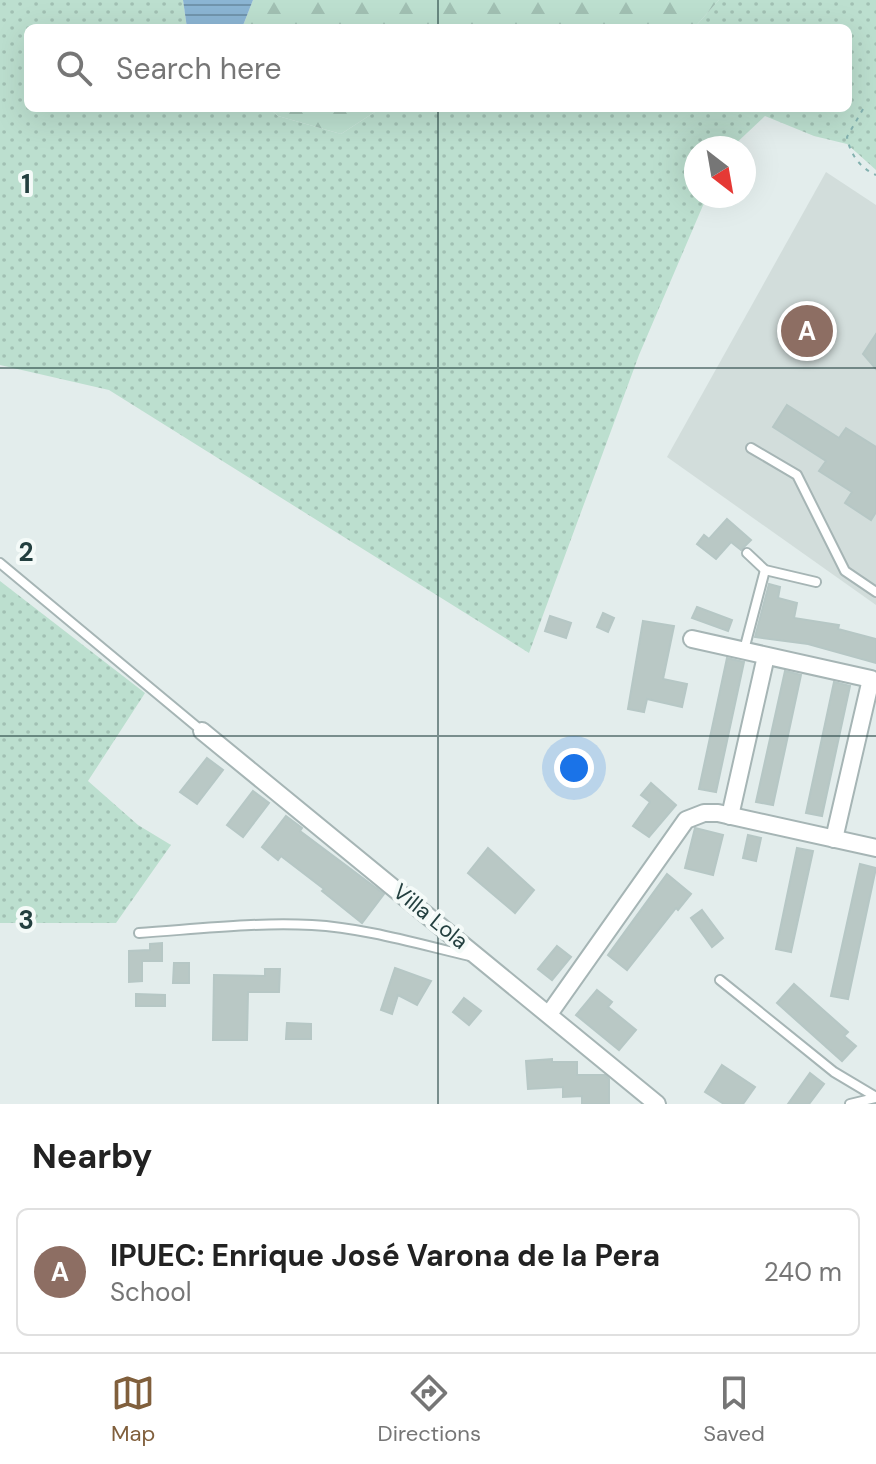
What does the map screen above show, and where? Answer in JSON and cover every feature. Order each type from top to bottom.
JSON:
[{"type":"street","points":[[692,639],[871,679],[834,839]]},
{"type":"street","points":[[730,816],[766,656]]},
{"type":"street","name":"Villa Lola","points":[[202,731],[657,1104]]},
{"type":"street","points":[[549,1014],[686,820],[704,813],[730,816],[876,848]]},
{"type":"lane","points":[[751,448],[797,475],[845,571],[876,592]]},
{"type":"lane","points":[[747,553],[765,570],[816,582]]},
{"type":"lane","points":[[0,563],[202,731]]},
{"type":"lane","points":[[744,651],[765,570]]},
{"type":"lane","points":[[139,933],[272,924],[314,925],[344,928],[482,958]]},
{"type":"lane","points":[[720,980],[834,1072],[876,1097]]},
{"type":"lane","points":[[850,1104],[876,1097]]},
{"type":"path","points":[[863,109],[847,137],[849,148],[865,170],[876,175]]},
{"type":"shaded area","points":[[826,172],[876,205],[876,605],[667,457]]},
{"type":"green space","points":[[0,0],[183,0],[186,24],[24,24],[24,112],[274,112],[278,116],[341,134],[375,112],[852,112],[852,24],[698,24],[719,0],[876,0],[876,170],[847,144],[814,136],[765,116],[744,136],[684,136],[684,208],[702,208],[639,355],[529,653],[109,390],[0,365]]},
{"type":"green space","points":[[253,0],[719,0],[698,24],[244,24]]},
{"type":"green space","points":[[274,112],[375,112],[341,134],[278,116]]},
{"type":"green space","points":[[0,581],[145,693],[88,781],[138,825],[171,845],[116,923],[0,923]]},
{"type":"water","points":[[183,0],[253,0],[244,24],[186,24]]},
{"type":"building","points":[[876,334],[876,369],[863,354]]},
{"type":"building","points":[[787,405],[839,438],[846,428],[876,447],[876,512],[871,520],[845,503],[852,492],[819,471],[826,461],[773,427]]},
{"type":"building","points":[[727,519],[751,540],[741,550],[731,542],[716,559],[697,544],[704,535],[709,539]]},
{"type":"building","points":[[769,584],[780,587],[778,598],[797,603],[794,618],[839,625],[838,629],[876,639],[876,663],[808,644],[755,637]]},
{"type":"building","points":[[697,607],[732,620],[728,631],[692,618]]},
{"type":"building","points":[[603,613],[614,618],[608,632],[597,627]]},
{"type":"building","points":[[550,616],[571,623],[566,638],[545,631]]},
{"type":"building","points":[[643,621],[674,626],[663,679],[687,684],[682,707],[647,699],[644,712],[628,709]]},
{"type":"building","points":[[727,658],[744,662],[716,792],[699,789]]},
{"type":"building","points":[[785,671],[801,675],[773,805],[756,802]]},
{"type":"building","points":[[834,682],[850,686],[822,816],[806,813]]},
{"type":"building","points":[[207,758],[223,770],[197,804],[180,792]]},
{"type":"building","points":[[651,783],[676,805],[649,837],[633,826],[650,802],[641,795]]},
{"type":"building","points":[[253,791],[269,803],[243,837],[227,825]]},
{"type":"building","points":[[286,816],[302,828],[300,831],[384,894],[362,923],[281,856],[278,860],[262,847]]},
{"type":"building","points":[[695,828],[723,835],[713,875],[685,868]]},
{"type":"building","points":[[748,835],[761,838],[756,861],[743,858]]},
{"type":"building","points":[[488,848],[534,890],[515,913],[468,873]]},
{"type":"building","points":[[797,848],[813,851],[791,952],[776,949]]},
{"type":"building","points":[[860,864],[876,868],[848,999],[831,996]]},
{"type":"building","points":[[667,874],[691,894],[678,910],[676,908],[627,970],[608,955]]},
{"type":"building","points":[[702,910],[723,938],[712,947],[691,918]]},
{"type":"building","points":[[162,943],[162,961],[142,961],[142,981],[129,982],[129,951],[150,950],[150,944]]},
{"type":"building","points":[[557,946],[571,957],[552,980],[538,969]]},
{"type":"building","points":[[174,963],[189,963],[189,983],[173,983]]},
{"type":"building","points":[[395,968],[431,981],[417,1005],[398,995],[392,1014],[381,1010]]},
{"type":"building","points":[[265,969],[280,969],[279,992],[248,992],[247,1040],[213,1040],[214,975],[265,976]]},
{"type":"building","points":[[794,984],[848,1032],[844,1036],[856,1046],[842,1061],[777,1003]]},
{"type":"building","points":[[597,990],[612,1002],[608,1007],[636,1030],[619,1050],[576,1015]]},
{"type":"building","points":[[136,994],[165,995],[165,1006],[136,1006]]},
{"type":"building","points":[[464,998],[481,1011],[469,1025],[453,1012]]},
{"type":"building","points":[[287,1023],[311,1024],[311,1039],[286,1039]]},
{"type":"building","points":[[552,1059],[552,1062],[577,1062],[577,1075],[605,1075],[609,1079],[609,1104],[582,1104],[582,1096],[563,1097],[563,1087],[528,1089],[526,1061]]},
{"type":"building","points":[[722,1065],[755,1087],[743,1104],[724,1104],[705,1092]]},
{"type":"building","points":[[810,1073],[824,1084],[809,1104],[788,1104]]},
{"type":"place","name":"IPUEC: Enrique José Varona de la Pera","points":[[807,331]]}]
